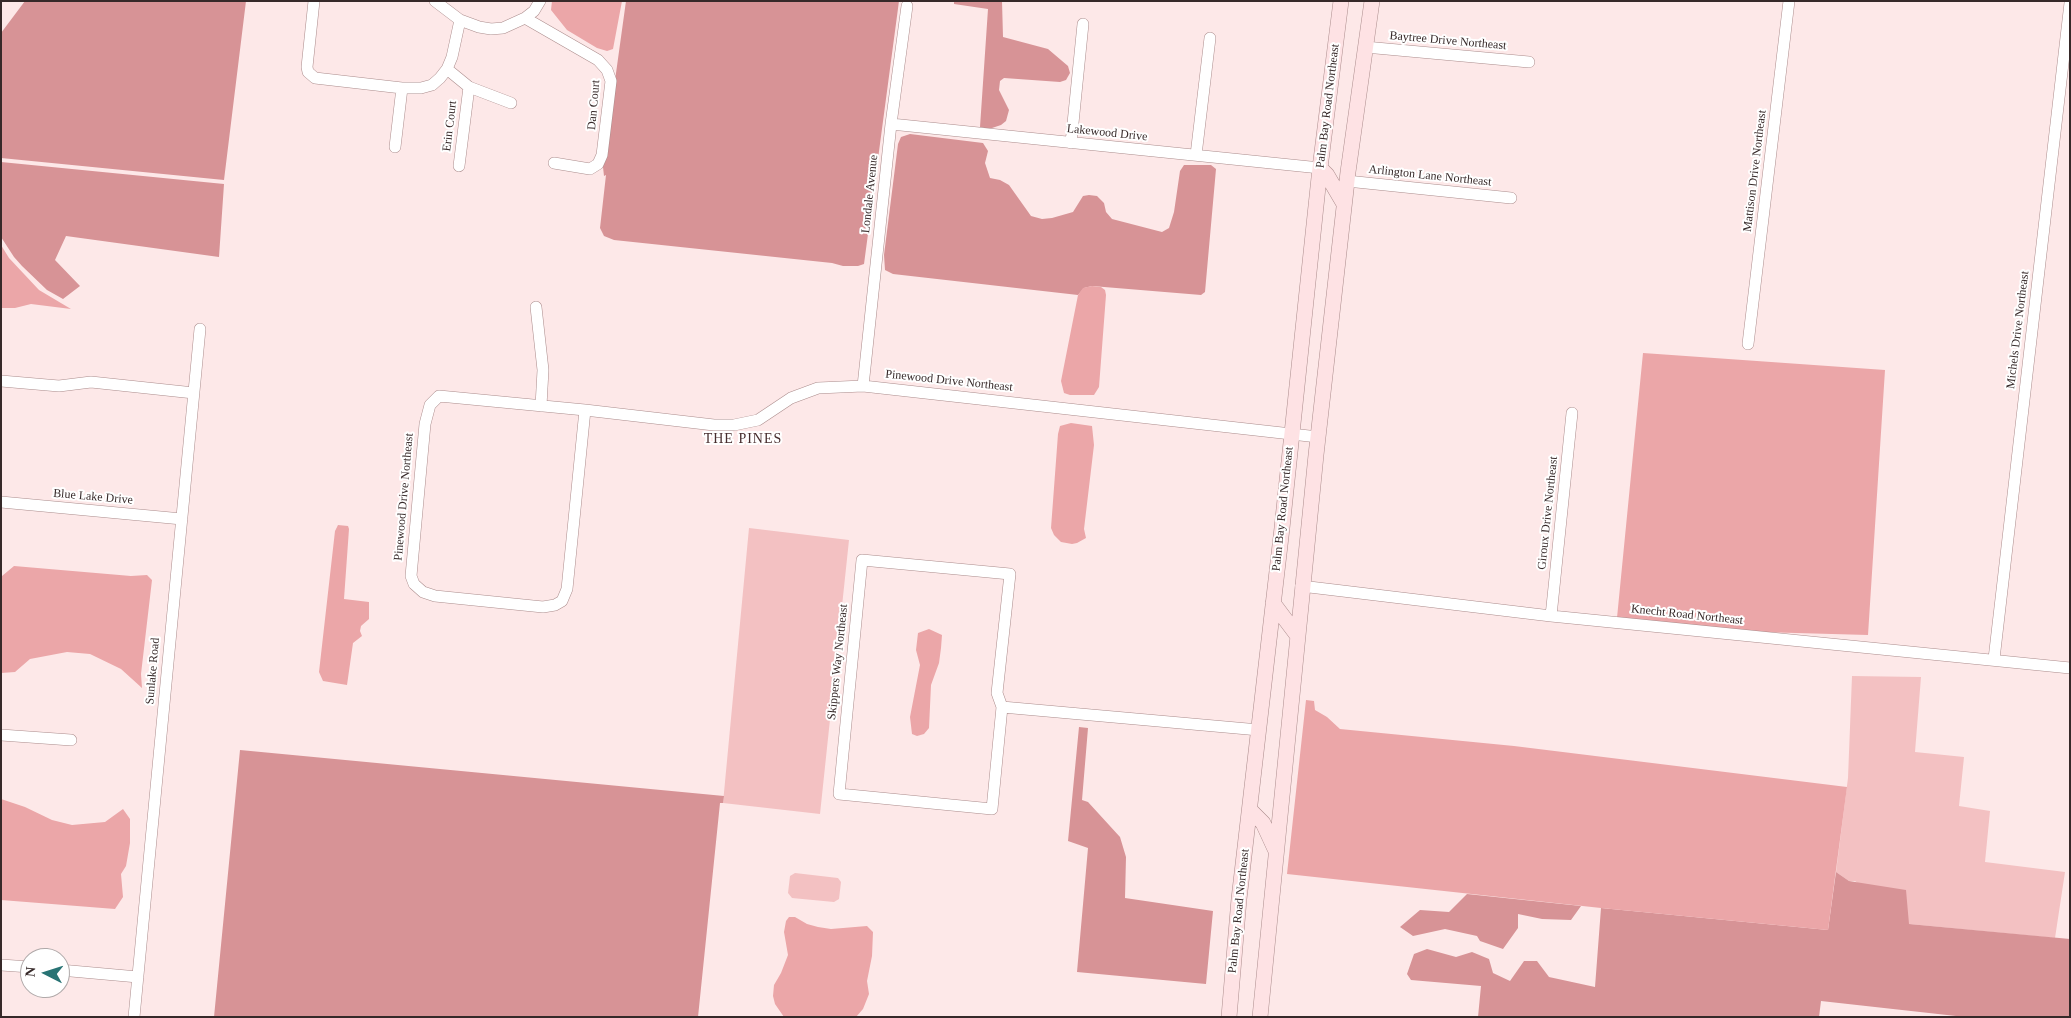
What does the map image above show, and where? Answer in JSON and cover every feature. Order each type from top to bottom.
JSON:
[{"type":"main road","name":"Palm Bay Road Northeast","points":[[1229,1017],[1238,899],[1259,730],[1320,168],[1341,1]]},
{"type":"main road","points":[[1260,1017],[1301,586],[1344,204],[1372,1]]},
{"type":"main road","points":[[1322,152],[1331,168],[1347,181]]},
{"type":"main road","points":[[1320,168],[1327,175],[1344,204]]},
{"type":"main road","points":[[1273,603],[1297,635]]},
{"type":"main road","points":[[1250,810],[1262,823],[1276,851]]},
{"type":"street","points":[[314,1],[307,67],[315,78],[402,88],[421,88],[432,85],[447,69],[460,20]]},
{"type":"street","points":[[435,1],[460,20],[491,29],[503,28],[525,18],[540,1]]},
{"type":"street","name":"Mattison Drive Northeast","points":[[1748,344],[1789,1]]},
{"type":"street","name":"Michels Drive Northeast","points":[[1994,659],[2070,3]]},
{"type":"street","name":"Londale Avenue","points":[[863,386],[891,124],[907,6]]},
{"type":"street","name":"Dan Court","points":[[525,18],[598,60],[607,70],[611,81],[602,155],[598,164],[590,169],[554,163]]},
{"type":"street","points":[[1071,143],[1084,24]]},
{"type":"street","points":[[1196,155],[1210,38]]},
{"type":"street","name":"Baytree Drive Northeast","points":[[1365,47],[1529,62]]},
{"type":"street","name":"Erin Court","points":[[447,69],[469,87],[459,166]]},
{"type":"street","points":[[469,87],[511,103]]},
{"type":"street","points":[[395,147],[402,88]]},
{"type":"street","name":"Lakewood Drive","points":[[891,124],[1320,168]]},
{"type":"street","name":"Arlington Lane Northeast","points":[[1347,181],[1511,198]]},
{"type":"street","points":[[536,307],[544,370],[541,406]]},
{"type":"street","name":"Sunlake Road","points":[[134,1017],[200,329]]},
{"type":"street","points":[[1,380],[58,386],[91,382],[194,393]]},
{"type":"street","name":"Pinewood Drive Northeast","points":[[585,410],[567,589],[562,601],[555,605],[543,607],[435,596],[423,592],[414,584],[411,576],[425,424],[430,405],[439,396],[585,410],[714,426],[734,425],[758,420],[791,398],[818,388],[863,386],[1318,437]]},
{"type":"street","name":"Giroux Drive Northeast","points":[[1551,616],[1572,413]]},
{"type":"street","name":"Blue Lake Drive","points":[[1,502],[182,519]]},
{"type":"street","name":"Skippers Way Northeast","points":[[862,560],[1010,574],[998,693],[1002,707],[992,809],[839,794],[862,560]]},
{"type":"street","name":"Knecht Road Northeast","points":[[1301,586],[1551,616],[2070,668]]},
{"type":"street","points":[[1002,707],[1259,730]]},
{"type":"street","points":[[1,735],[71,740]]},
{"type":"street","points":[[1,965],[20,966]]},
{"type":"street","points":[[70,971],[138,977]]},
{"type":"shaded area","points":[[25,1],[246,1],[224,180],[1,158],[1,33]]},
{"type":"shaded area","points":[[552,1],[622,1],[613,49],[607,51],[597,48],[567,30],[551,10]]},
{"type":"shaded area","points":[[626,1],[899,1],[864,264],[843,266],[832,263],[614,240],[604,236],[600,228],[606,175],[604,176],[603,167]]},
{"type":"shaded area","points":[[954,1],[1002,1],[1003,37],[1048,49],[1068,66],[1070,73],[1066,80],[1060,82],[1004,78],[1000,81],[999,90],[1009,110],[1006,121],[989,129],[980,127],[988,9],[954,4]]},
{"type":"shaded area","points":[[910,134],[983,143],[988,151],[985,163],[990,178],[1000,180],[1009,185],[1031,216],[1042,219],[1073,212],[1083,196],[1089,195],[1097,196],[1104,203],[1106,212],[1112,219],[1162,232],[1169,228],[1174,212],[1180,171],[1184,165],[1211,165],[1216,169],[1205,292],[1201,295],[1092,286],[1084,288],[1078,295],[893,274],[885,270],[884,255],[898,144],[901,137]]},
{"type":"shaded area","points":[[1,162],[224,184],[219,257],[66,236],[55,260],[80,286],[63,299],[47,290],[22,266],[1,237]]},
{"type":"shaded area","points":[[1,245],[9,258],[39,290],[71,309],[31,304],[15,308],[1,308]]},
{"type":"shaded area","points":[[1101,287],[1105,290],[1106,295],[1099,387],[1094,395],[1070,395],[1064,393],[1061,381],[1078,295],[1083,288]]},
{"type":"shaded area","points":[[1643,353],[1885,370],[1868,635],[1616,628]]},
{"type":"shaded area","points":[[1071,423],[1092,426],[1094,445],[1084,529],[1086,538],[1072,544],[1061,542],[1054,535],[1051,528],[1058,434],[1060,426]]},
{"type":"shaded area","points":[[338,525],[348,526],[349,529],[344,599],[369,602],[369,619],[361,626],[362,636],[353,643],[347,685],[323,681],[319,672],[335,531]]},
{"type":"shaded area","points":[[749,528],[849,540],[820,814],[723,803]]},
{"type":"shaded area","points":[[14,566],[131,576],[147,575],[152,580],[141,674],[142,688],[121,669],[90,654],[67,652],[30,659],[15,672],[1,673],[2,576]]},
{"type":"shaded area","points":[[929,629],[942,635],[941,648],[939,663],[931,685],[929,728],[924,734],[917,736],[912,734],[910,717],[920,665],[916,650],[918,633]]},
{"type":"shaded area","points":[[1852,676],[1921,677],[1915,752],[1964,757],[1959,806],[1990,811],[1985,862],[2065,872],[2055,938],[1909,924],[1855,881],[1849,881],[1836,872],[1848,778]]},
{"type":"shaded area","points":[[1306,700],[1314,701],[1315,710],[1327,717],[1340,729],[1514,746],[1847,787],[1828,930],[1287,874]]},
{"type":"shaded area","points":[[1079,727],[1088,728],[1082,800],[1088,802],[1120,837],[1126,857],[1125,898],[1213,911],[1206,984],[1077,972],[1088,848],[1068,841]]},
{"type":"shaded area","points":[[240,750],[724,796],[723,803],[720,803],[698,1017],[214,1017]]},
{"type":"shaded area","points":[[1,799],[25,807],[52,820],[72,825],[105,822],[123,809],[130,819],[130,843],[126,866],[121,874],[123,897],[115,909],[1,900]]},
{"type":"shaded area","points":[[1836,872],[1849,881],[1906,890],[1909,924],[2070,939],[2070,1017],[1965,1017],[1821,1001],[1819,1017],[1478,1017],[1481,986],[1411,980],[1407,974],[1414,954],[1427,949],[1456,957],[1472,952],[1489,959],[1493,973],[1510,981],[1524,961],[1537,961],[1549,977],[1595,987],[1601,908],[1828,930]]},
{"type":"shaded area","points":[[795,873],[838,878],[841,882],[839,899],[834,902],[792,898],[788,893],[790,876]]},
{"type":"shaded area","points":[[1467,894],[1581,906],[1571,920],[1542,919],[1518,914],[1518,928],[1503,949],[1480,941],[1477,936],[1445,929],[1413,936],[1400,927],[1420,910],[1449,912]]},
{"type":"shaded area","points":[[789,917],[795,917],[807,924],[831,929],[867,926],[873,932],[872,956],[867,981],[869,994],[863,1009],[856,1017],[784,1017],[775,1004],[773,996],[774,985],[788,955],[784,932],[786,921]]},
{"type":"district","name":"THE PINES","points":[[743,439]]}]
